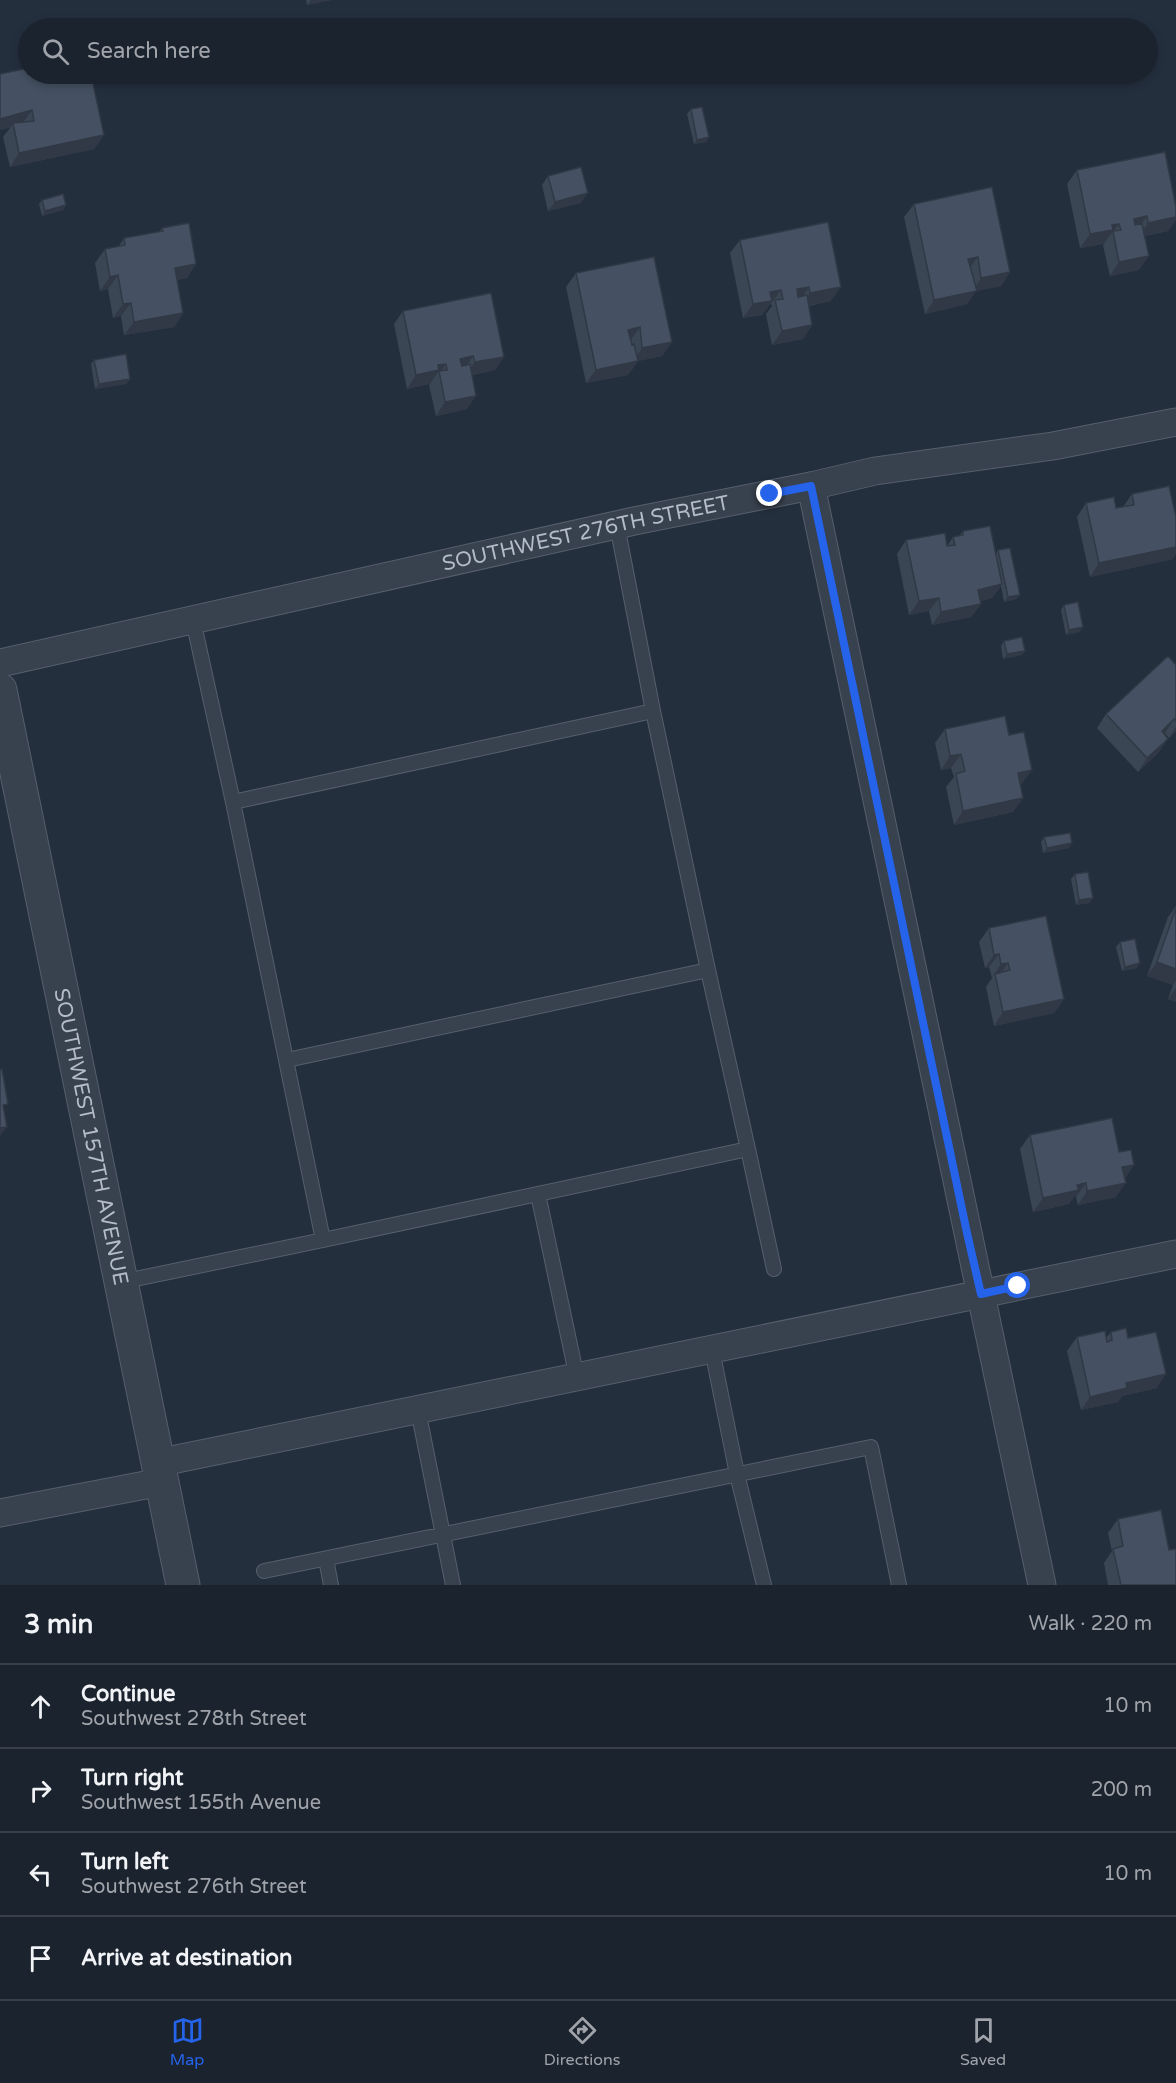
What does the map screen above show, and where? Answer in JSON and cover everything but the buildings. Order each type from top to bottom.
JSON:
[{"type":"street","name":"SOUTHWEST 276TH STREET","points":[[0,663],[617,525],[875,471],[1053,446],[1176,422]]},
{"type":"street","points":[[811,486],[1042,1585]]},
{"type":"street","name":"SOUTHWEST 157TH AVENUE","points":[[0,690],[183,1585]]},
{"type":"street","points":[[0,1513],[418,1410],[1176,1254]]},
{"type":"lane","points":[[617,525],[653,711],[774,1269]]},
{"type":"lane","points":[[193,620],[323,1240]]},
{"type":"lane","points":[[233,802],[653,711]]},
{"type":"lane","points":[[287,1060],[708,970]]},
{"type":"lane","points":[[121,1282],[748,1149]]},
{"type":"lane","points":[[538,1194],[577,1378]]},
{"type":"lane","points":[[712,1350],[737,1474],[764,1585]]},
{"type":"lane","points":[[418,1410],[453,1585]]},
{"type":"lane","points":[[264,1570],[443,1536],[871,1448],[899,1585]]},
{"type":"lane","points":[[326,1558],[331,1585]]},
{"type":"route","points":[[770,494],[811,486],[981,1294],[1018,1286]]}]
